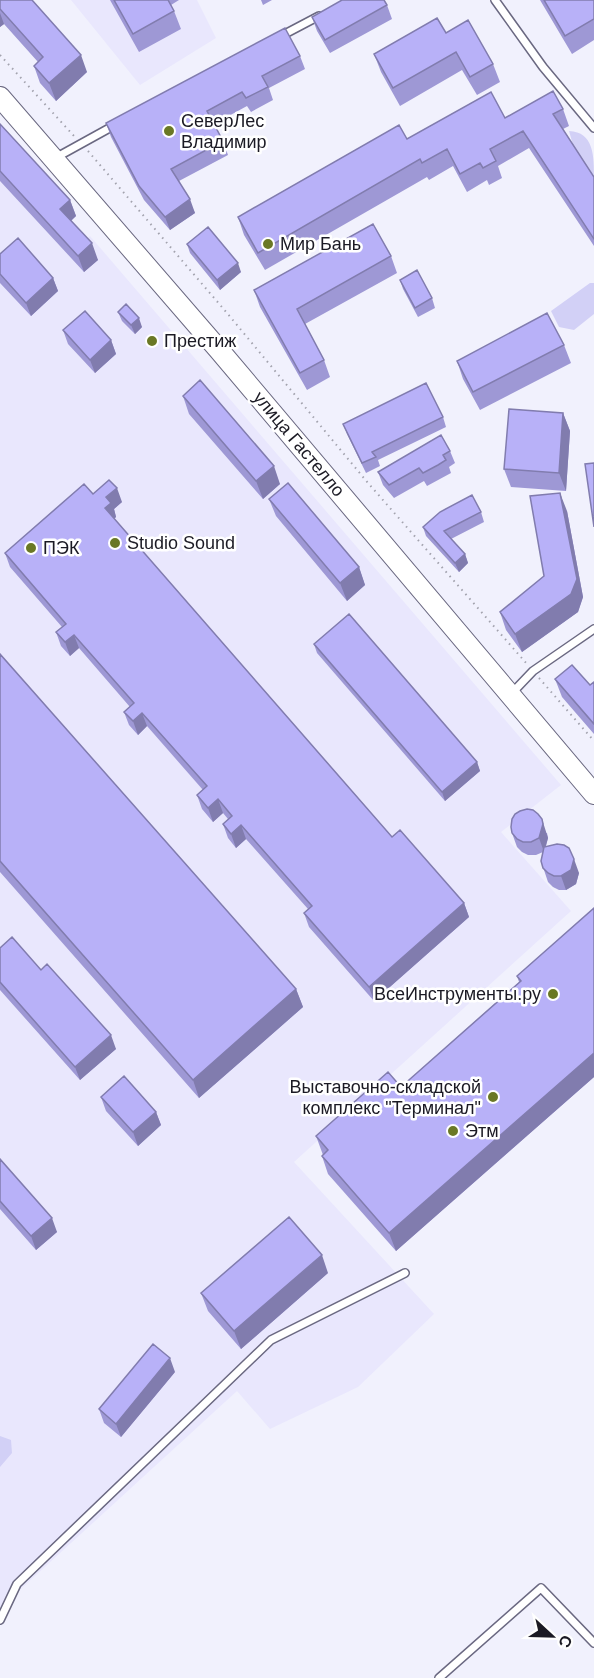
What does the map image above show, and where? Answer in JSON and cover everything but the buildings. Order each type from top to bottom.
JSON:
[{"type":"main road","name":"улица Гастелло","points":[[0,97],[207,336],[594,794]]},
{"type":"lane","points":[[495,0],[543,67],[594,128]]},
{"type":"lane","points":[[278,37],[329,11]]},
{"type":"lane","points":[[54,159],[120,122]]},
{"type":"lane","points":[[511,695],[532,670],[594,629]]},
{"type":"lane","points":[[0,1620],[17,1584],[271,1341],[405,1273]]},
{"type":"lane","points":[[439,1678],[541,1588],[594,1643]]},
{"type":"path","points":[[0,55],[81,144],[227,313],[368,483],[594,741]]},
{"type":"shaded area","points":[[71,0],[197,0],[216,38],[140,85]]},
{"type":"shaded area","points":[[569,131],[577,132],[588,141],[593,154],[594,178],[575,152]]},
{"type":"shaded area","points":[[0,181],[84,272],[83,243],[90,236],[561,785],[501,832],[571,911],[294,1162],[434,1314],[358,1387],[270,1429],[237,1391],[0,1608]]},
{"type":"shaded area","points":[[590,283],[594,283],[594,314],[574,330],[559,327],[551,311]]},
{"type":"shaded area","points":[[0,1436],[11,1440],[12,1453],[0,1467]]},
{"type":"place","name":"СеверЛес Владимир","points":[[169,131]]},
{"type":"place","name":"Мир Бань","points":[[268,244]]},
{"type":"place","name":"Престиж","points":[[152,341]]},
{"type":"place","name":"Studio Sound","points":[[115,543]]},
{"type":"place","name":"ПЭК","points":[[31,548]]},
{"type":"place","name":"ВсеИнструменты.ру","points":[[553,994]]},
{"type":"place","name":"Выставочно-складской комплекс \"Терминал\"","points":[[493,1097]]},
{"type":"place","name":"Этм","points":[[453,1131]]}]
